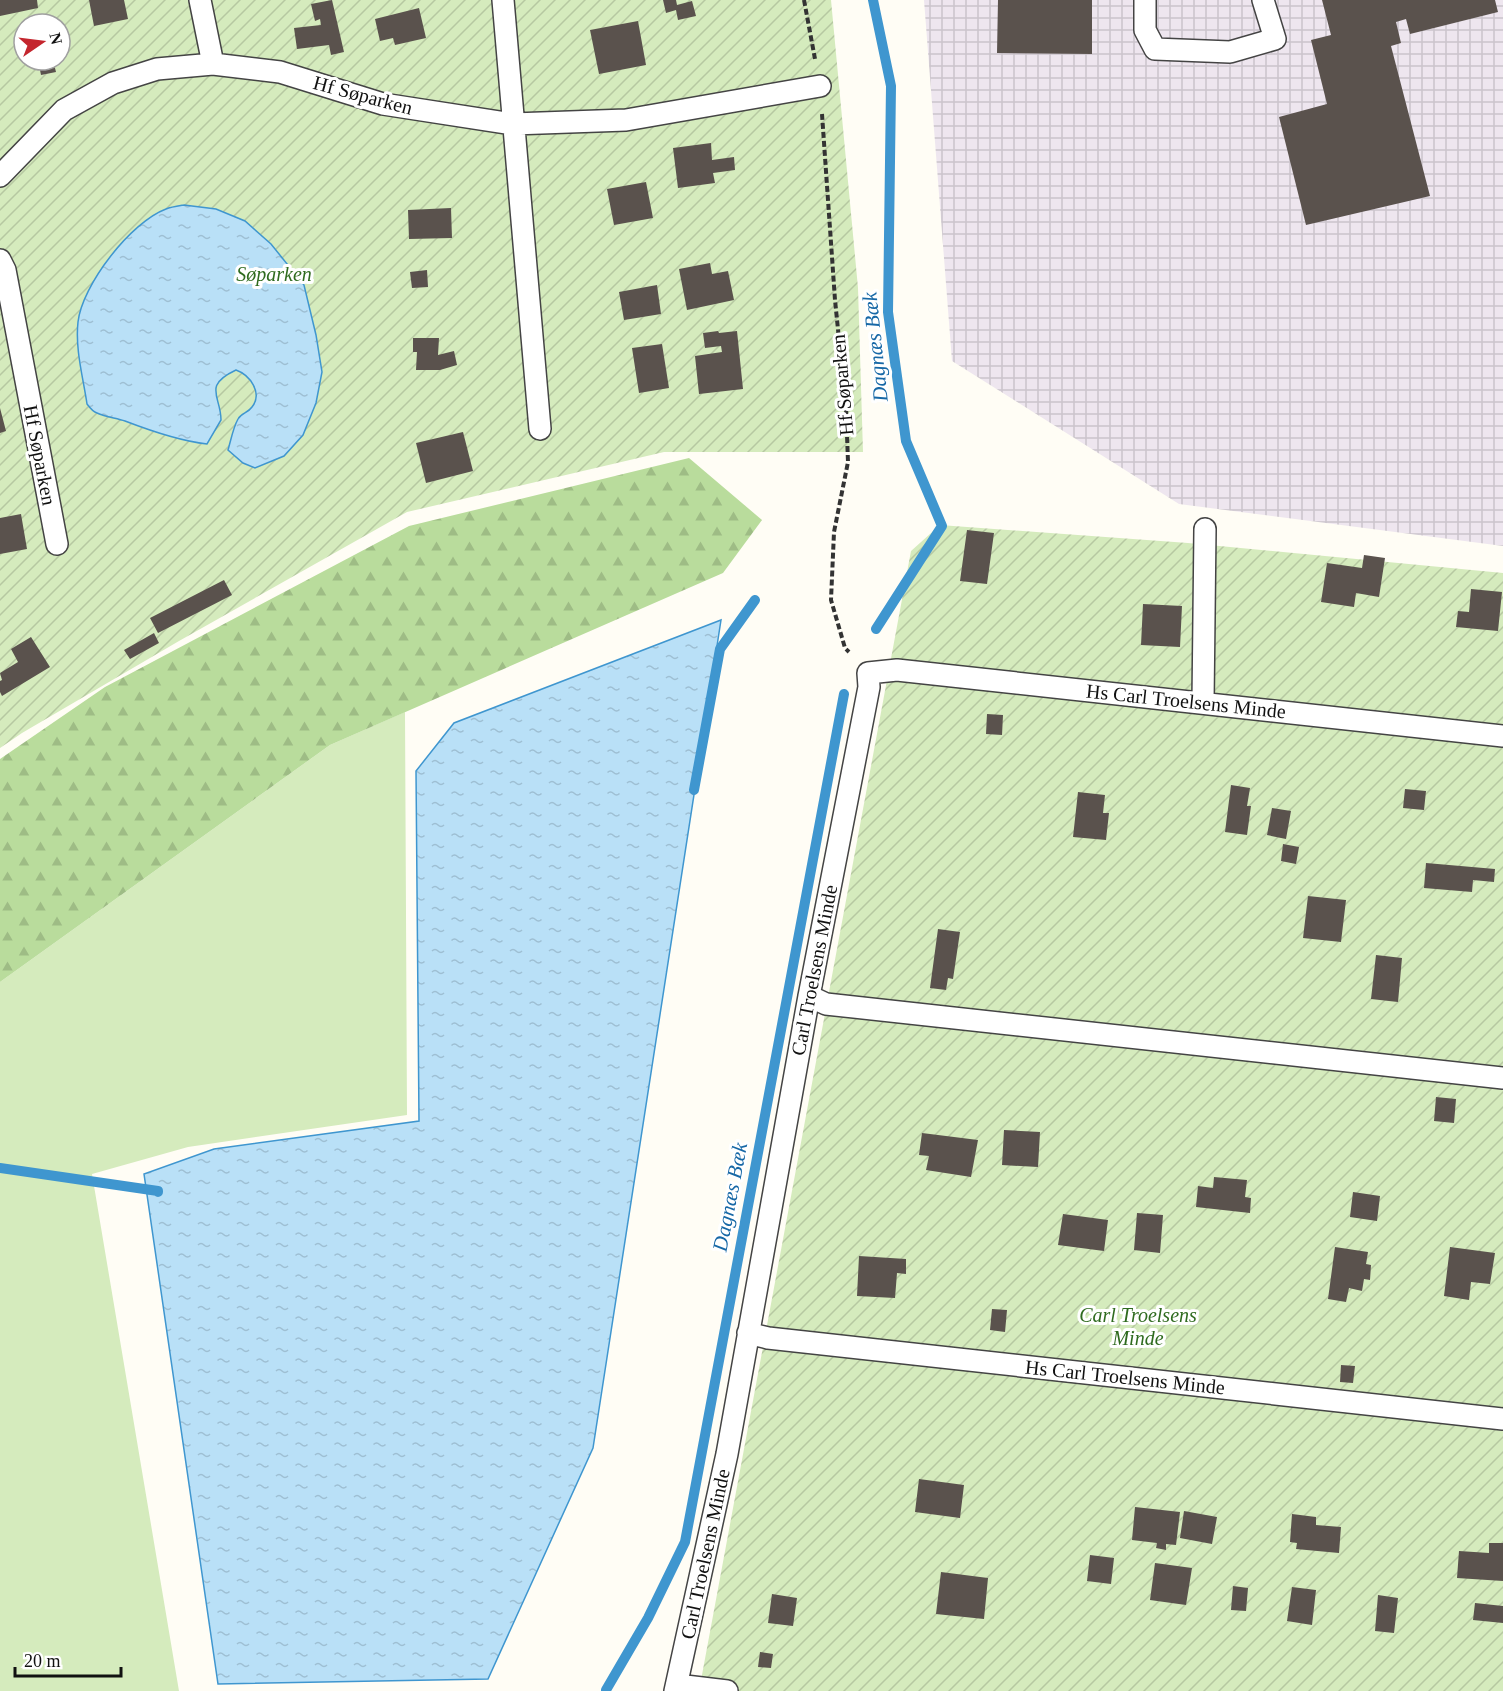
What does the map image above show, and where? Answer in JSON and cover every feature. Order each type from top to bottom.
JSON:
[{"type":"lane","points":[[200,0],[213,64]]},
{"type":"lane","points":[[503,0],[540,429]]},
{"type":"lane","points":[[1145,0],[1145,30],[1155,49],[1230,52],[1275,39],[1263,0]]},
{"type":"lane","name":"Hf Søparken","points":[[0,176],[64,110],[113,83],[157,69],[213,64],[280,72],[383,104],[513,124],[627,120],[820,86]]},
{"type":"lane","name":"Hf Søparken","points":[[0,260],[5,270],[57,544]]},
{"type":"lane","points":[[1203,702],[1205,529]]},
{"type":"lane","name":"Hs Carl Troelsens Minde","points":[[868,673],[897,670],[1503,736]]},
{"type":"lane","name":"Carl Troelsens Minde","points":[[676,1688],[726,1454],[809,996],[869,687],[868,673]]},
{"type":"lane","points":[[809,996],[826,1004],[1503,1078]]},
{"type":"lane","name":"Hs Carl Troelsens Minde","points":[[748,1333],[768,1338],[1503,1419]]},
{"type":"lane","points":[[676,1688],[727,1691]]},
{"type":"path","name":"Hf Søparken","points":[[804,0],[820,86],[835,300],[846,408],[848,462],[834,532],[831,600],[845,648],[868,673]]},
{"type":"shaded area","points":[[924,0],[1503,0],[1503,546],[1179,504],[952,361]]},
{"type":"green space","name":"Søparken","points":[[0,0],[831,0],[858,288],[863,452],[664,452],[407,512],[22,733],[0,748]]},
{"type":"green space","points":[[689,458],[762,520],[723,573],[330,745],[0,982],[0,759],[105,687],[409,526]]},
{"type":"green space","name":"Carl Troelsens Minde","points":[[940,525],[1188,543],[1503,573],[1503,1691],[699,1691],[911,551]]},
{"type":"green space","points":[[405,712],[407,1115],[188,1147],[92,1174],[179,1691],[0,1691],[0,982],[330,745]]},
{"type":"water","points":[[184,205],[216,209],[245,221],[271,244],[304,285],[322,372],[316,403],[303,435],[284,456],[255,468],[243,463],[228,450],[238,419],[249,411],[256,396],[250,380],[236,370],[219,381],[216,387],[221,420],[207,444],[176,438],[100,414],[93,411],[87,404],[78,353],[77,332],[81,307],[98,273],[110,256],[138,227],[166,209]]},
{"type":"water","points":[[721,620],[593,1448],[488,1679],[218,1684],[144,1174],[214,1149],[419,1121],[416,771],[454,723]]},
{"type":"building","points":[[0,0],[37,0],[38,8],[0,16]]},
{"type":"building","points":[[89,0],[124,0],[128,19],[94,26]]},
{"type":"building","points":[[332,0],[344,52],[331,55],[329,45],[297,49],[294,28],[321,25],[320,19],[315,21],[311,4]]},
{"type":"building","points":[[663,0],[676,0],[677,5],[692,1],[696,16],[678,20],[676,10],[666,13]]},
{"type":"building","points":[[998,0],[1092,0],[1092,54],[997,53]]},
{"type":"building","points":[[1322,0],[1495,0],[1498,12],[1410,34],[1406,19],[1396,22],[1401,43],[1391,46],[1430,196],[1306,225],[1279,117],[1327,104],[1311,40],[1331,35]]},
{"type":"building","points":[[419,8],[426,38],[395,45],[393,38],[380,41],[375,19]]},
{"type":"building","points":[[638,21],[646,65],[599,74],[590,30]]},
{"type":"building","points":[[40,72],[56,72],[41,75]]},
{"type":"building","points":[[711,143],[712,160],[734,157],[735,170],[713,173],[715,183],[678,188],[673,148]]},
{"type":"building","points":[[646,182],[653,218],[614,225],[607,189]]},
{"type":"building","points":[[451,208],[452,238],[409,239],[408,210]]},
{"type":"building","points":[[710,263],[712,274],[728,271],[734,300],[687,310],[679,269]]},
{"type":"building","points":[[427,270],[428,287],[412,288],[410,272]]},
{"type":"building","points":[[657,285],[661,314],[624,320],[619,292]]},
{"type":"building","points":[[718,331],[719,333],[737,331],[743,389],[699,394],[695,356],[722,352],[721,346],[705,348],[703,333]]},
{"type":"building","points":[[413,338],[439,338],[438,355],[454,351],[457,365],[440,370],[416,370],[417,352],[413,352]]},
{"type":"building","points":[[662,344],[669,388],[639,393],[632,348]]},
{"type":"building","points":[[0,408],[6,431],[0,433]]},
{"type":"building","points":[[463,432],[473,471],[426,483],[416,443]]},
{"type":"building","points":[[21,514],[27,549],[0,554],[0,518]]},
{"type":"building","points":[[967,530],[994,533],[987,584],[960,581]]},
{"type":"building","points":[[1364,555],[1385,558],[1379,597],[1356,593],[1354,607],[1321,602],[1327,563],[1362,568]]},
{"type":"building","points":[[224,580],[232,595],[158,633],[150,618]]},
{"type":"building","points":[[1471,589],[1502,592],[1498,631],[1456,627],[1458,611],[1469,612]]},
{"type":"building","points":[[1143,604],[1182,606],[1180,647],[1141,645]]},
{"type":"building","points":[[154,633],[159,643],[130,659],[124,650]]},
{"type":"building","points":[[31,637],[50,667],[2,696],[0,673],[18,662],[11,649]]},
{"type":"building","points":[[987,714],[1003,715],[1002,735],[986,734]]},
{"type":"building","points":[[1231,785],[1250,788],[1247,806],[1251,806],[1247,835],[1225,832]]},
{"type":"building","points":[[1405,789],[1426,791],[1424,810],[1403,808]]},
{"type":"building","points":[[1078,792],[1105,795],[1103,813],[1109,813],[1106,840],[1073,837]]},
{"type":"building","points":[[1272,808],[1291,811],[1286,839],[1267,835]]},
{"type":"building","points":[[1283,844],[1299,847],[1296,864],[1281,861]]},
{"type":"building","points":[[1426,863],[1495,869],[1494,882],[1473,880],[1472,892],[1424,888]]},
{"type":"building","points":[[1308,896],[1346,900],[1341,942],[1303,938]]},
{"type":"building","points":[[938,929],[960,932],[953,979],[948,978],[946,990],[930,988]]},
{"type":"building","points":[[1376,955],[1402,958],[1398,1002],[1371,999]]},
{"type":"building","points":[[1436,1097],[1456,1099],[1454,1123],[1434,1121]]},
{"type":"building","points":[[1004,1130],[1040,1132],[1038,1167],[1002,1165]]},
{"type":"building","points":[[922,1133],[978,1140],[971,1177],[926,1170],[929,1156],[919,1155]]},
{"type":"building","points":[[1214,1177],[1247,1180],[1245,1197],[1251,1198],[1250,1213],[1196,1207],[1198,1186],[1213,1188]]},
{"type":"building","points":[[1353,1192],[1380,1196],[1377,1221],[1350,1217]]},
{"type":"building","points":[[1137,1213],[1163,1215],[1160,1253],[1134,1250]]},
{"type":"building","points":[[1063,1214],[1108,1220],[1104,1251],[1058,1245]]},
{"type":"building","points":[[1335,1247],[1368,1252],[1366,1264],[1371,1265],[1370,1280],[1364,1279],[1362,1291],[1349,1288],[1346,1302],[1328,1299]]},
{"type":"building","points":[[1450,1247],[1495,1253],[1490,1284],[1471,1282],[1469,1300],[1444,1296]]},
{"type":"building","points":[[859,1256],[906,1259],[906,1274],[897,1273],[895,1298],[857,1296]]},
{"type":"building","points":[[992,1309],[1007,1310],[1005,1332],[990,1330]]},
{"type":"building","points":[[1341,1365],[1355,1366],[1353,1383],[1340,1382]]},
{"type":"building","points":[[919,1479],[964,1485],[960,1518],[915,1512]]},
{"type":"building","points":[[1135,1507],[1180,1512],[1176,1545],[1166,1544],[1166,1550],[1156,1548],[1157,1543],[1132,1540]]},
{"type":"building","points":[[1184,1511],[1217,1517],[1212,1544],[1180,1538]]},
{"type":"building","points":[[1292,1514],[1316,1517],[1316,1525],[1341,1527],[1339,1553],[1296,1549],[1297,1543],[1290,1542]]},
{"type":"building","points":[[1489,1543],[1503,1543],[1503,1581],[1457,1578],[1459,1551],[1489,1553]]},
{"type":"building","points":[[1090,1555],[1114,1558],[1111,1584],[1087,1581]]},
{"type":"building","points":[[1155,1563],[1192,1568],[1186,1605],[1150,1600]]},
{"type":"building","points":[[941,1572],[988,1578],[984,1619],[936,1614]]},
{"type":"building","points":[[1233,1586],[1248,1588],[1246,1611],[1231,1610]]},
{"type":"building","points":[[1292,1587],[1316,1590],[1312,1625],[1287,1621]]},
{"type":"building","points":[[772,1594],[797,1598],[793,1626],[768,1623]]},
{"type":"building","points":[[1378,1595],[1398,1598],[1394,1633],[1375,1631]]},
{"type":"building","points":[[1475,1603],[1503,1606],[1503,1623],[1473,1620]]},
{"type":"building","points":[[760,1652],[773,1654],[771,1668],[758,1667]]},
{"type":"waterway","name":"Dagnæs Bæk","points":[[873,0],[891,86],[888,312],[906,441],[942,526],[876,629]]},
{"type":"waterway","points":[[694,790],[720,649],[755,600]]},
{"type":"waterway","name":"Dagnæs Bæk","points":[[606,1690],[648,1618],[685,1542],[844,694]]},
{"type":"waterway","points":[[0,1168],[158,1192]]}]
